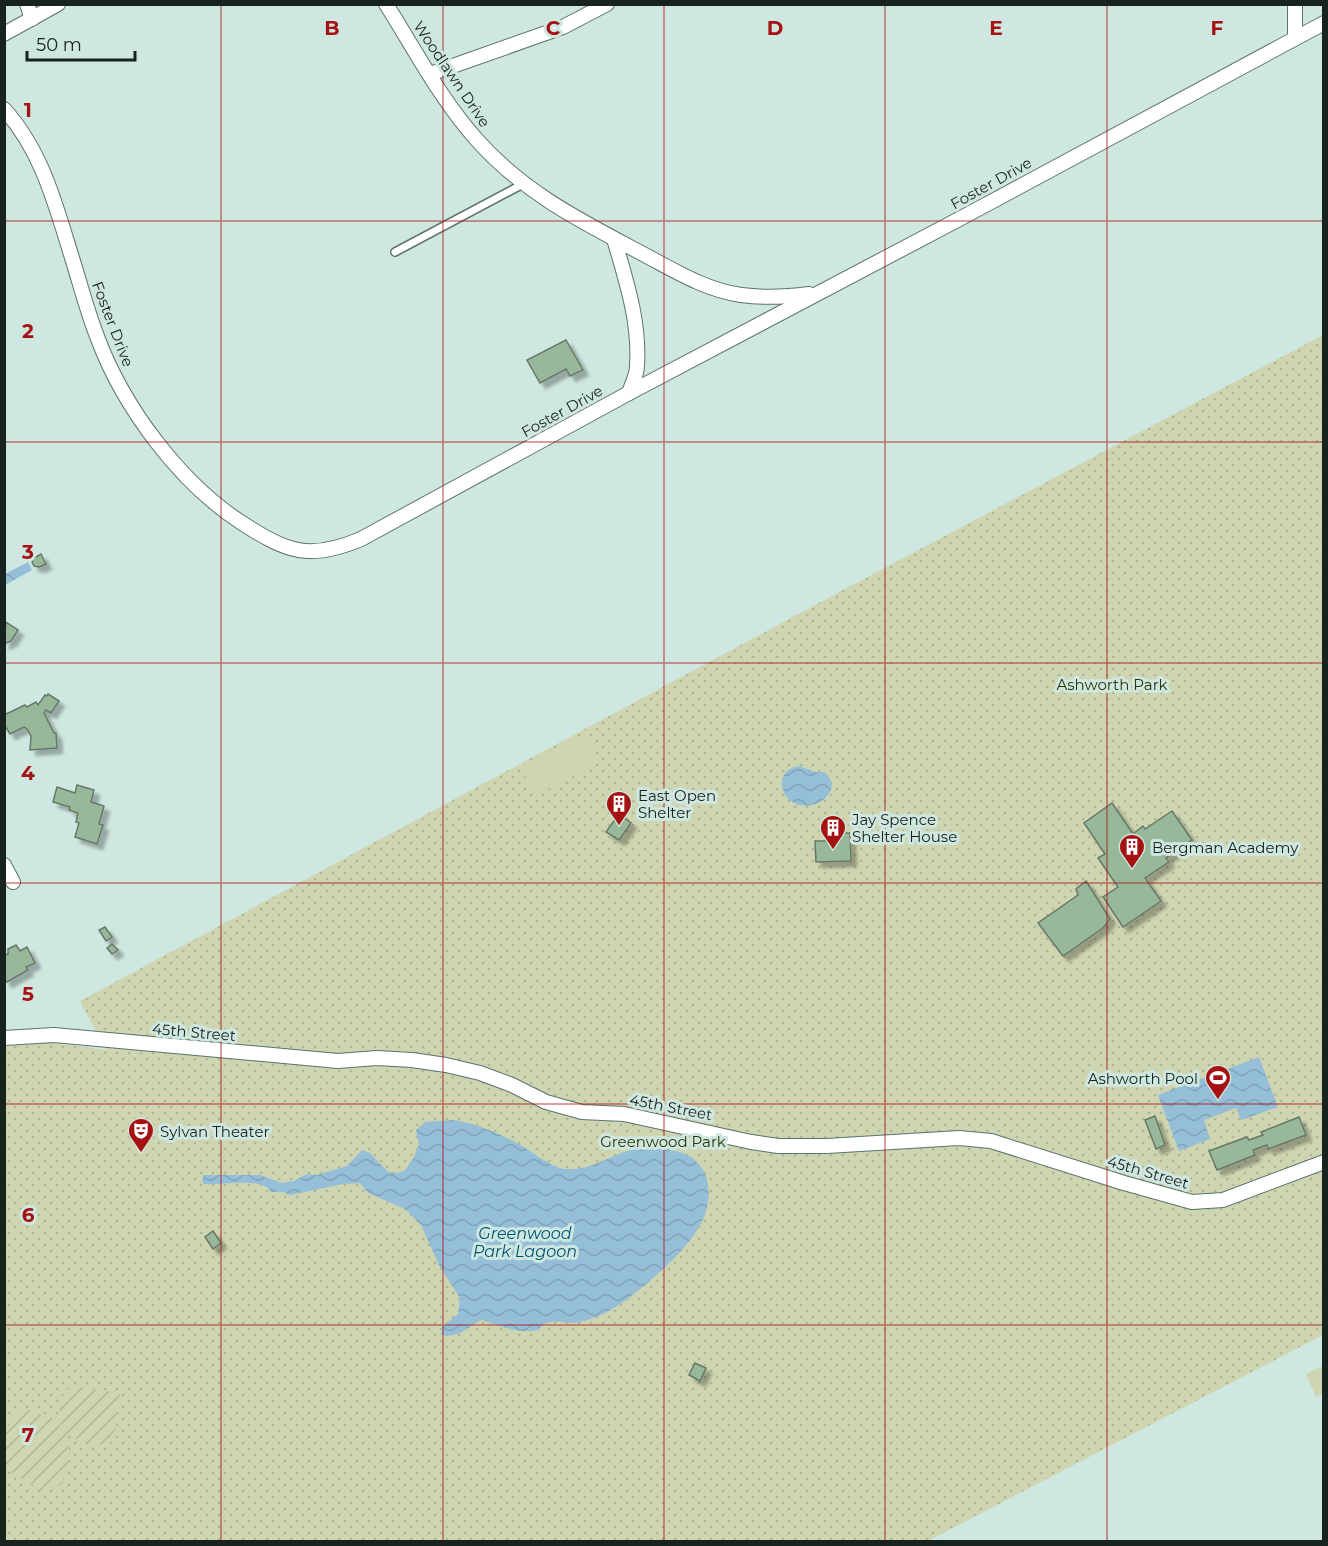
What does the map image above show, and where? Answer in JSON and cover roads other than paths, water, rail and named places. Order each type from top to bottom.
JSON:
[{"type":"street","points":[[27,4],[32,19]]},
{"type":"street","points":[[4,34],[58,4]]},
{"type":"street","name":"Woodlawn Drive","points":[[386,4],[454,111],[477,139],[523,184],[570,214],[699,284],[740,295],[782,298],[819,293]]},
{"type":"street","points":[[430,74],[563,27],[607,4]]},
{"type":"street","points":[[1295,4],[1295,38]]},
{"type":"street","name":"Foster Drive","points":[[4,109],[27,137],[42,166],[98,340],[117,380],[139,417],[165,452],[207,496],[231,516],[283,546],[300,551],[319,552],[337,549],[361,539],[629,393],[1323,23]]},
{"type":"street","points":[[614,239],[633,309],[637,339],[637,369],[629,393]]},
{"type":"street","points":[[4,865],[13,882]]},
{"type":"street","name":"45th Street","points":[[4,1038],[54,1035],[338,1061],[377,1058],[412,1060],[480,1073],[512,1085],[546,1102],[582,1112],[624,1114],[778,1146],[827,1146],[959,1138],[991,1142],[1192,1202],[1222,1200],[1323,1162]]},
{"type":"lane","points":[[394,252],[523,184]]},
{"type":"water","points":[[28,562],[32,570],[5,585],[5,574]]},
{"type":"water","points":[[799,766],[815,772],[824,772],[830,779],[832,786],[824,799],[809,806],[800,805],[786,796],[782,785],[784,775]]},
{"type":"water","name":"Ashworth Pool","points":[[1259,1057],[1278,1107],[1241,1120],[1236,1108],[1204,1120],[1210,1139],[1179,1151],[1158,1095]]},
{"type":"water","name":"Greenwood Park Lagoon","points":[[454,1120],[494,1132],[554,1166],[565,1169],[589,1166],[633,1149],[645,1147],[676,1151],[687,1155],[696,1161],[706,1178],[708,1198],[704,1218],[692,1237],[667,1266],[629,1298],[600,1316],[575,1323],[547,1323],[539,1330],[531,1331],[509,1329],[481,1320],[462,1332],[446,1335],[441,1334],[443,1326],[458,1314],[460,1298],[440,1267],[421,1225],[405,1209],[368,1193],[360,1183],[343,1184],[290,1195],[283,1192],[271,1192],[260,1184],[204,1184],[202,1180],[204,1175],[260,1175],[282,1183],[293,1181],[307,1174],[317,1175],[347,1166],[362,1150],[370,1153],[388,1172],[398,1173],[405,1170],[419,1145],[416,1130],[425,1122]]},
{"type":"place","name":"East Open Shelter","points":[[619,827]]},
{"type":"place","name":"Jay Spence Shelter House","points":[[833,851]]},
{"type":"place","name":"Bergman Academy","points":[[1132,870]]},
{"type":"place","name":"Ashworth Pool","points":[[1218,1101]]},
{"type":"place","name":"Sylvan Theater","points":[[141,1154]]},
{"type":"park label","name":"Ashworth Park","points":[[1112,684]]},
{"type":"park label","name":"Greenwood Park","points":[[663,1141]]}]
